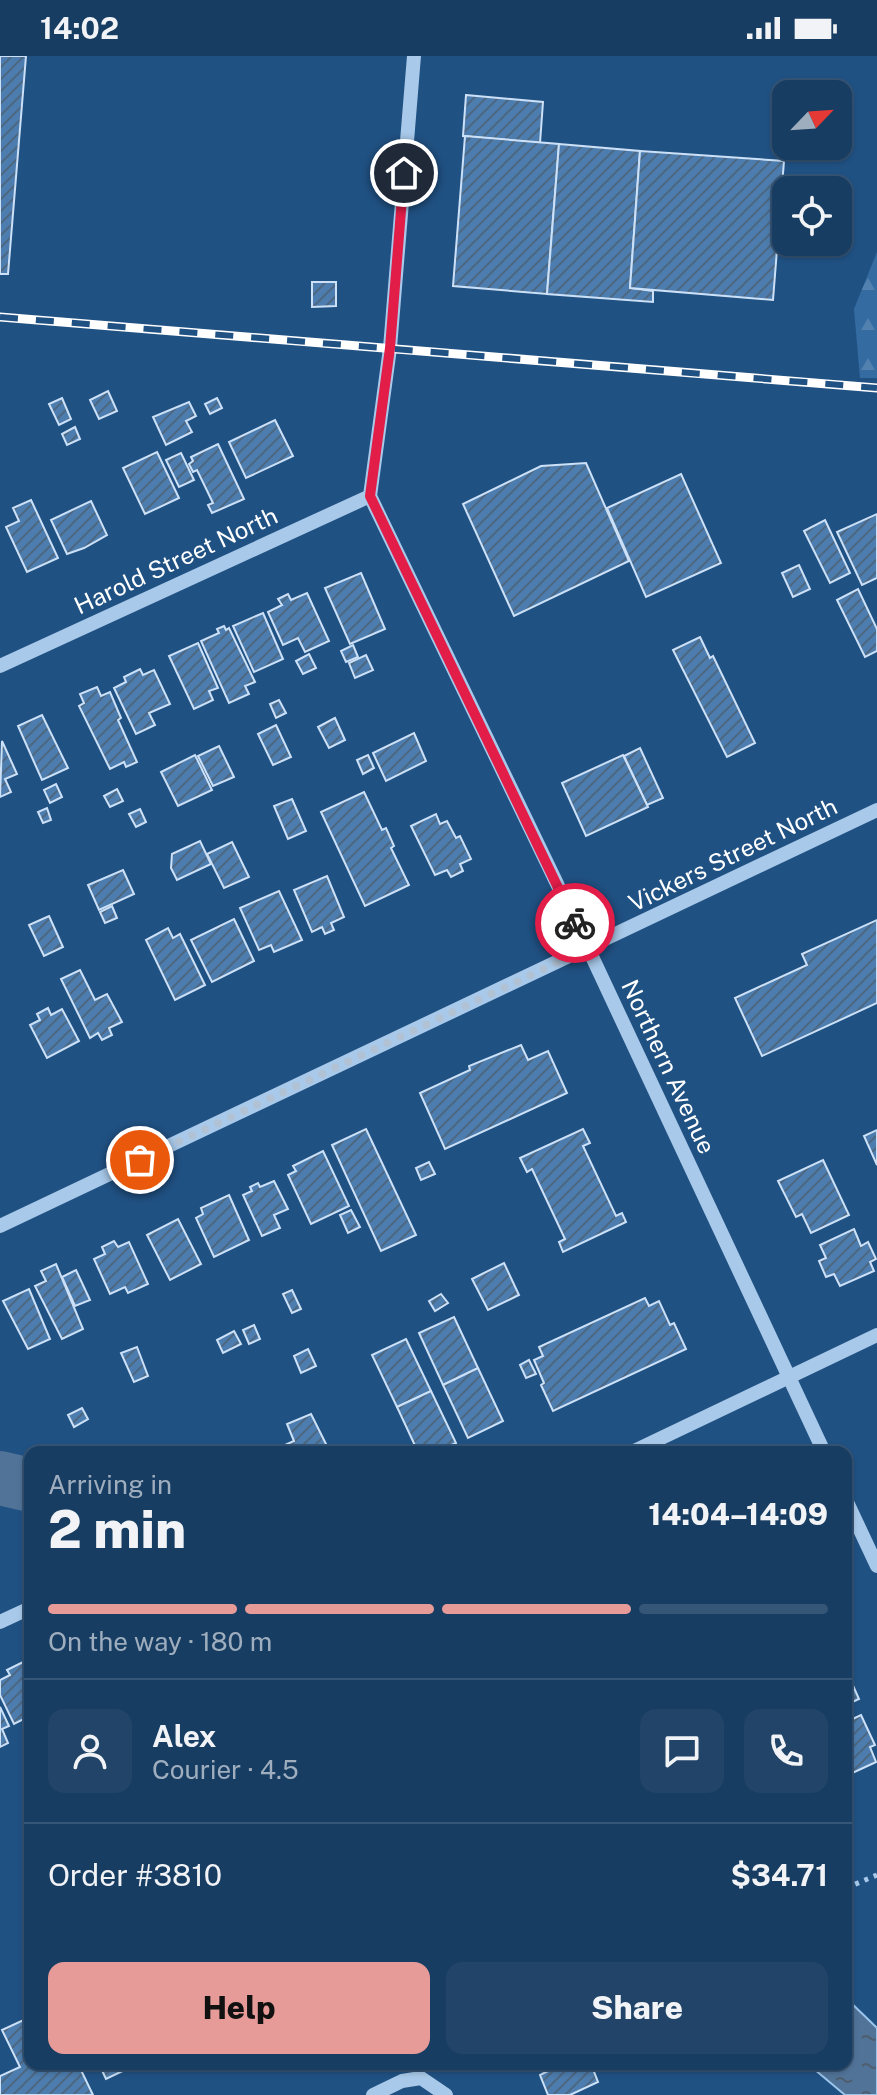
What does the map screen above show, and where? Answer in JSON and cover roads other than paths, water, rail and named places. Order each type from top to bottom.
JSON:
[{"type":"street","points":[[370,496],[390,348],[414,56]]},
{"type":"street","name":"Harold Street North","points":[[0,666],[370,496]]},
{"type":"street","name":"Northern Avenue","points":[[370,496],[588,948],[821,1446]]},
{"type":"street","name":"Vickers Street North","points":[[0,1226],[877,810]]},
{"type":"street","points":[[645,1446],[877,1335]]},
{"type":"street","points":[[852,1513],[877,1566]]},
{"type":"street","points":[[0,1622],[24,1611]]},
{"type":"street","points":[[375,2094],[402,2081],[421,2078],[446,2095]]},
{"type":"water","points":[[852,2004],[877,2028],[877,2095],[845,2095],[815,2070],[852,2070]]},
{"type":"waterway","points":[[0,1478],[24,1484]]},
{"type":"railway","points":[[0,317],[877,388]]}]
